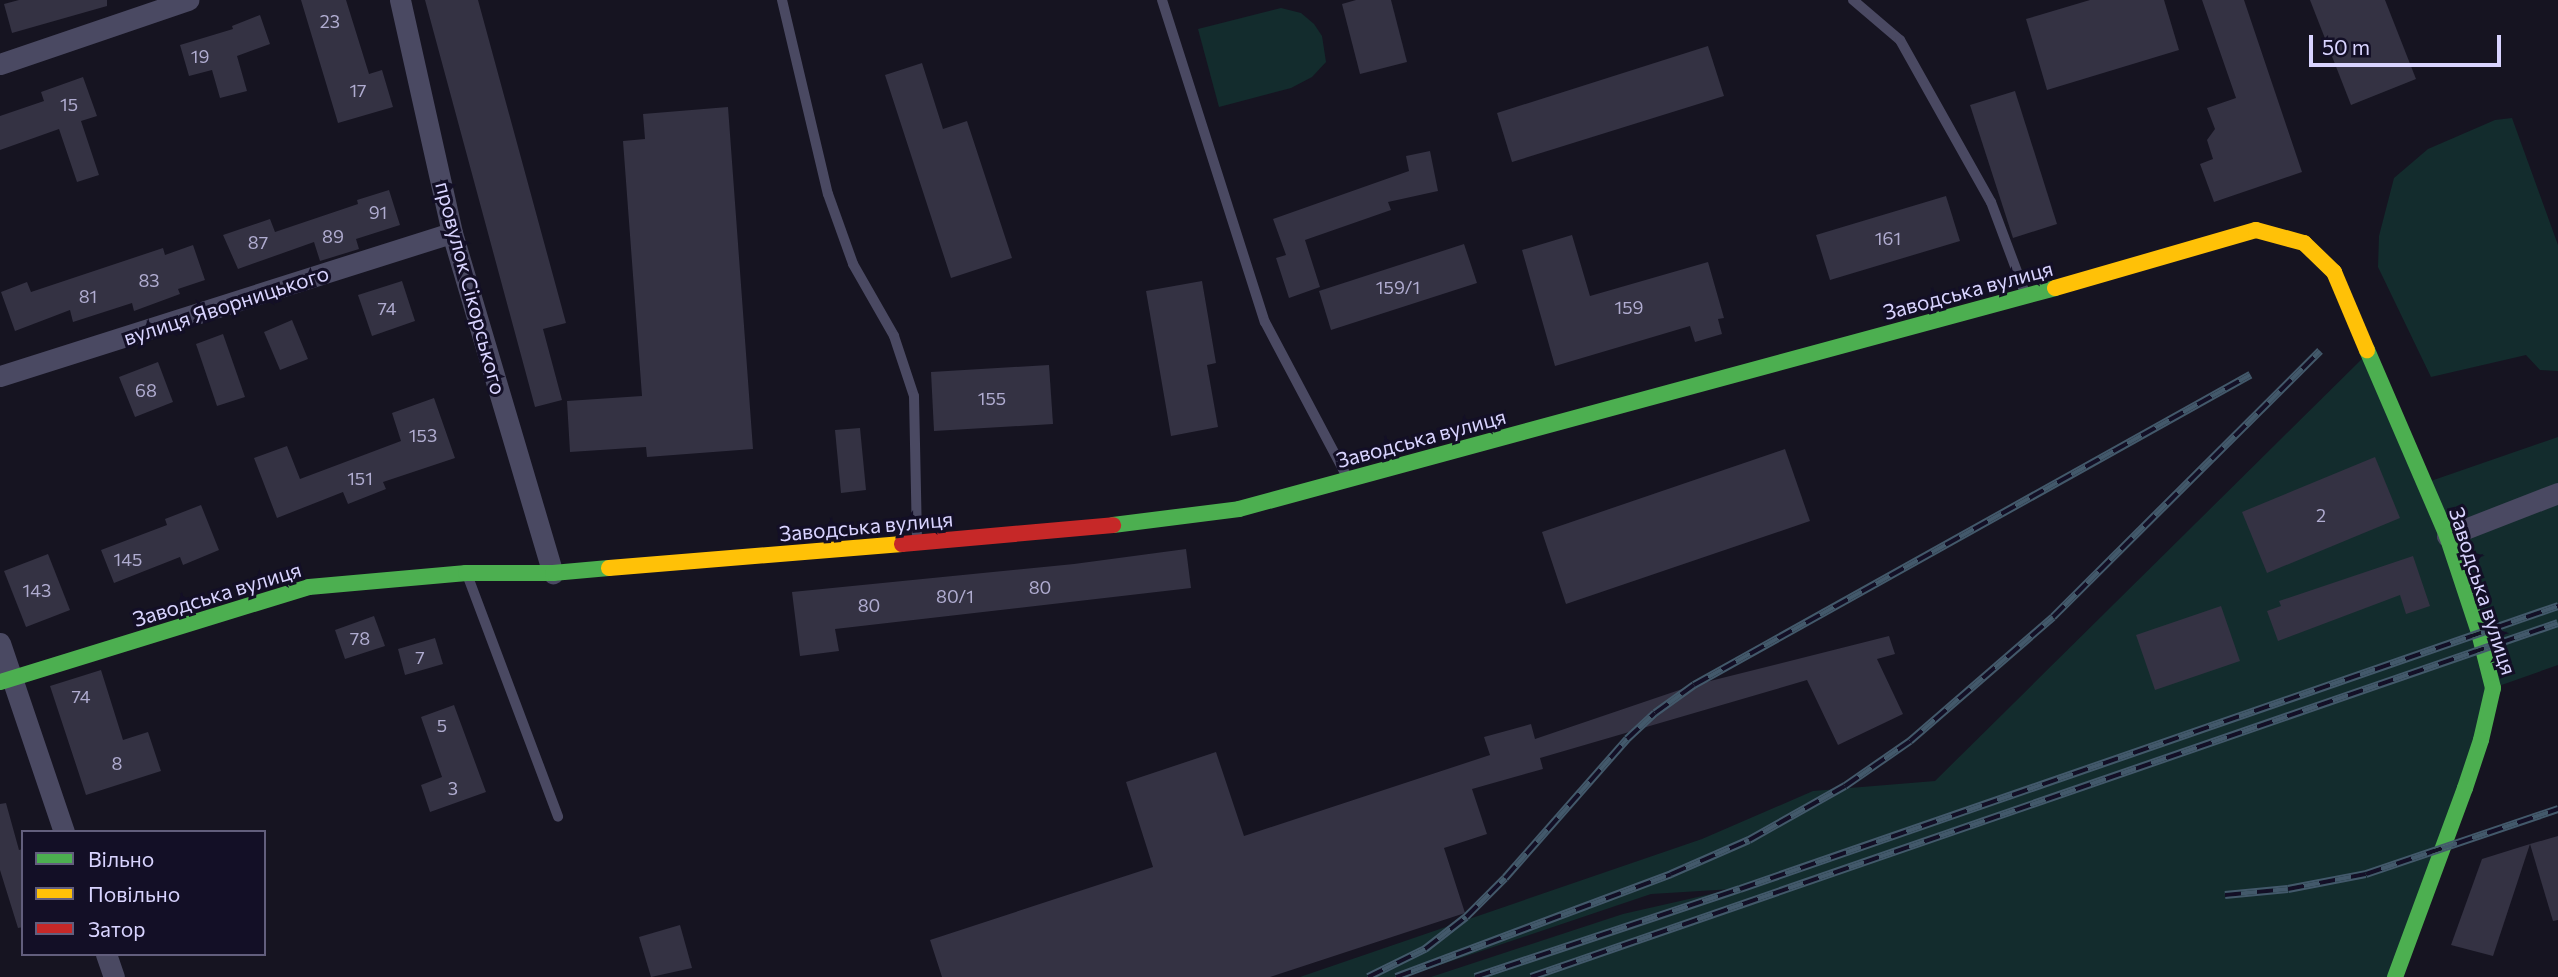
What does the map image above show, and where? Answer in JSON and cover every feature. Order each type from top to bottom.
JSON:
[{"type":"street","points":[[0,64],[188,0]]},
{"type":"street","name":"провулок Сікорського","points":[[400,0],[452,233],[552,573]]},
{"type":"street","name":"Заводська вулиця","points":[[6,680],[309,587],[466,573],[552,573],[917,543],[1080,529],[1239,509],[2026,296],[2256,230],[2304,243],[2334,272],[2447,536],[2479,633],[2493,688],[2481,740],[2445,847],[2395,977]]},
{"type":"street","name":"вулиця Яворницького","points":[[0,376],[452,233]]},
{"type":"street","points":[[2447,536],[2558,493]]},
{"type":"street","points":[[0,643],[6,680],[63,830]]},
{"type":"street","points":[[107,956],[114,977]]},
{"type":"lane","points":[[782,0],[828,194],[853,264],[894,336],[914,396],[917,543]]},
{"type":"lane","points":[[1163,0],[1265,322],[1348,480]]},
{"type":"lane","points":[[1853,0],[1900,40],[1991,202],[2026,296]]},
{"type":"lane","points":[[466,573],[558,817]]},
{"type":"green space","points":[[1281,8],[1301,13],[1314,24],[1322,36],[1326,62],[1312,77],[1291,88],[1219,107],[1198,29]]},
{"type":"green space","points":[[2512,118],[2558,245],[2558,371],[2540,370],[2526,355],[2431,377],[2378,267],[2379,236],[2394,178],[2428,149],[2495,120]]},
{"type":"green space","points":[[2369,352],[2425,483],[2558,437],[2558,665],[2493,688],[2395,977],[1431,977],[1623,914],[1733,889],[1651,894],[1404,977],[1300,977],[1702,839],[1813,791],[1935,781]]},
{"type":"building","points":[[19,0],[107,0],[107,6],[12,33],[4,4]]},
{"type":"building","points":[[301,0],[346,0],[369,74],[382,70],[393,107],[338,123]]},
{"type":"building","points":[[425,0],[478,0],[566,323],[543,329],[562,400],[535,407]]},
{"type":"building","points":[[1356,0],[1391,0],[1407,62],[1360,74],[1342,4]]},
{"type":"building","points":[[2090,0],[2164,0],[2179,50],[2047,90],[2026,19]]},
{"type":"building","points":[[2202,0],[2244,0],[2302,172],[2214,202],[2200,164],[2213,159],[2207,140],[2215,129],[2207,108],[2236,98]]},
{"type":"building","points":[[2310,0],[2385,0],[2416,79],[2351,105]]},
{"type":"building","points":[[260,15],[270,44],[237,56],[247,91],[220,98],[212,70],[189,76],[180,45],[233,29],[232,26]]},
{"type":"building","points":[[1708,46],[1724,96],[1512,162],[1497,113]]},
{"type":"building","points":[[922,63],[943,129],[967,121],[1012,258],[951,278],[885,75]]},
{"type":"building","points":[[83,77],[97,116],[81,121],[99,175],[77,182],[59,129],[0,150],[0,116],[44,101],[41,92]]},
{"type":"building","points":[[2015,91],[2057,224],[2013,238],[1970,105]]},
{"type":"building","points":[[728,107],[753,449],[647,457],[646,447],[570,452],[567,401],[642,396],[623,141],[645,139],[643,114]]},
{"type":"building","points":[[1430,151],[1438,191],[1388,202],[1391,210],[1305,240],[1320,287],[1289,298],[1276,258],[1286,255],[1273,219],[1409,171],[1406,156]]},
{"type":"building","points":[[389,190],[400,225],[356,239],[359,249],[320,261],[314,242],[238,269],[223,235],[270,219],[275,232],[358,204],[357,200]]},
{"type":"building","points":[[1946,196],[1960,241],[1830,280],[1816,235]]},
{"type":"building","points":[[1572,235],[1590,296],[1708,262],[1724,318],[1718,319],[1722,334],[1695,342],[1690,326],[1555,366],[1522,250]]},
{"type":"building","points":[[1464,244],[1477,283],[1331,330],[1319,291]]},
{"type":"building","points":[[193,245],[205,280],[178,289],[180,294],[134,311],[132,303],[73,322],[70,310],[15,331],[1,292],[27,282],[31,292],[163,248],[165,255]]},
{"type":"building","points":[[402,281],[415,321],[372,336],[358,295]]},
{"type":"building","points":[[1202,281],[1216,363],[1207,365],[1218,427],[1171,436],[1146,291]]},
{"type":"building","points":[[292,320],[308,359],[280,370],[264,332]]},
{"type":"building","points":[[223,334],[245,397],[217,406],[196,344]]},
{"type":"building","points":[[158,362],[173,402],[135,417],[119,377]]},
{"type":"building","points":[[1049,365],[1053,424],[934,431],[931,372]]},
{"type":"building","points":[[434,398],[455,458],[383,482],[386,489],[348,504],[343,492],[277,518],[254,458],[287,446],[300,479],[401,441],[392,413]]},
{"type":"building","points":[[860,428],[866,490],[841,493],[835,430]]},
{"type":"building","points":[[1785,449],[1810,521],[1566,604],[1542,532]]},
{"type":"building","points":[[2375,457],[2400,518],[2267,573],[2242,512]]},
{"type":"building","points":[[201,505],[219,550],[183,565],[180,557],[114,583],[101,550],[167,525],[165,519]]},
{"type":"building","points":[[1186,549],[1191,588],[835,629],[839,651],[800,656],[792,592],[1074,564]]},
{"type":"building","points":[[48,554],[70,610],[26,627],[4,571]]},
{"type":"building","points":[[2413,556],[2430,606],[2406,614],[2400,595],[2278,641],[2267,611],[2281,606],[2279,601]]},
{"type":"building","points":[[2221,606],[2240,661],[2155,690],[2136,635]]},
{"type":"building","points":[[374,616],[385,646],[345,659],[335,630]]},
{"type":"building","points":[[1889,636],[1895,654],[1877,659],[1903,714],[1838,745],[1807,680],[1540,758],[1543,769],[1472,789],[1487,834],[1444,848],[1465,913],[1270,977],[942,977],[930,940],[1153,867],[1126,782],[1216,752],[1244,836],[1490,755],[1484,737],[1531,724],[1535,739],[1694,685]]},
{"type":"building","points":[[435,638],[443,664],[405,675],[398,649]]},
{"type":"building","points":[[101,670],[123,740],[148,732],[161,771],[86,795],[50,686]]},
{"type":"building","points":[[454,705],[486,792],[430,812],[421,785],[442,777],[421,717]]},
{"type":"building","points":[[6,803],[21,850],[21,927],[18,928],[0,870],[0,804]]},
{"type":"building","points":[[2558,836],[2558,920],[2553,921],[2530,844]]},
{"type":"building","points":[[2530,844],[2493,956],[2451,945],[2482,859]]},
{"type":"building","points":[[680,925],[692,968],[651,977],[639,937]]},
{"type":"railway","points":[[1396,977],[1671,874],[1749,840],[1845,786],[1910,741],[2053,617],[2320,351]]},
{"type":"railway","points":[[1368,977],[1425,949],[1466,917],[1505,878],[1627,739],[1655,713],[1694,685],[2250,375]]},
{"type":"railway","points":[[1475,977],[1740,889],[2558,606]]},
{"type":"railway","points":[[1531,977],[2558,623]]},
{"type":"railway","points":[[2225,895],[2288,889],[2366,874],[2558,809]]},
{"type":"traffic: fast","points":[[1113,525],[1239,509],[2055,288]]},
{"type":"traffic: fast","points":[[2367,350],[2447,536],[2479,633],[2493,688],[2481,740],[2465,788],[2395,977]]},
{"type":"traffic: fast","points":[[0,682],[309,587],[466,573],[553,573],[609,568]]},
{"type":"traffic: slow","points":[[2055,288],[2256,230],[2304,243],[2334,272],[2367,350]]},
{"type":"traffic: slow","points":[[609,568],[902,544]]},
{"type":"traffic: jam","points":[[902,544],[1113,525]]}]
